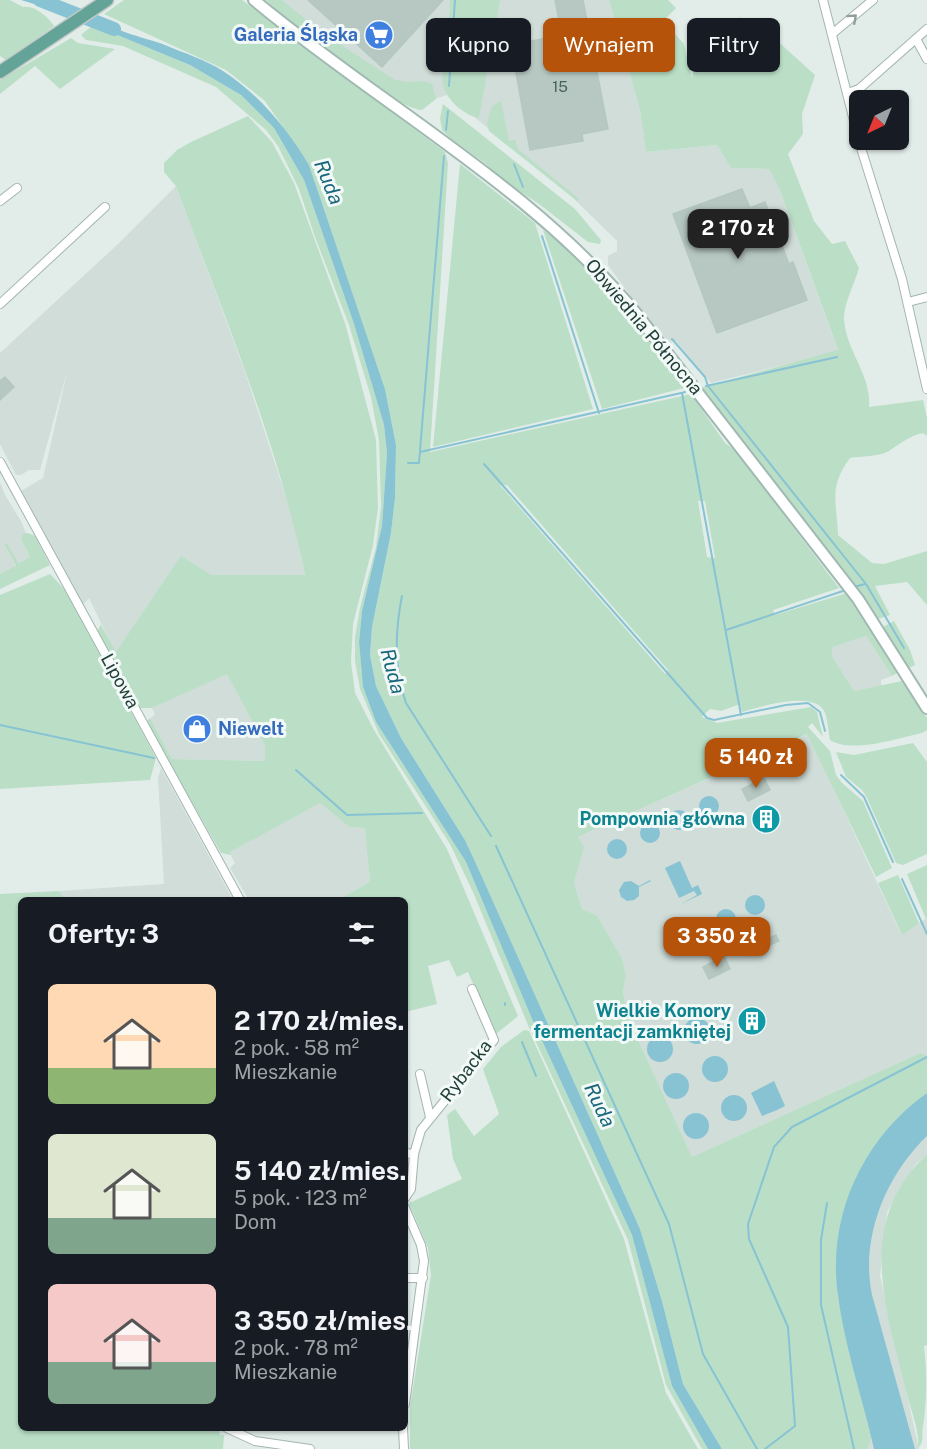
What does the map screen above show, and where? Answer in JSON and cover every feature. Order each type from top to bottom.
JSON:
[{"type":"main road","points":[[0,72],[107,0]]},
{"type":"main road","name":"Obwiednia Północna","points":[[254,0],[544,221],[604,276],[639,316],[858,599],[927,708]]},
{"type":"street","points":[[823,0],[861,148],[908,302],[927,389]]},
{"type":"street","points":[[832,34],[873,0]]},
{"type":"street","points":[[848,93],[859,89],[927,29]]},
{"type":"street","points":[[916,39],[927,59]]},
{"type":"street","points":[[0,201],[17,188]]},
{"type":"street","points":[[0,304],[105,207]]},
{"type":"street","points":[[908,302],[927,297]]},
{"type":"street","name":"Lipowa","points":[[0,462],[238,897]]},
{"type":"street","name":"Rybacka","points":[[408,1194],[411,1189],[414,1154],[419,1135],[430,1117],[494,1040],[472,989]]},
{"type":"street","name":"Rybacka","points":[[420,1074],[430,1117]]},
{"type":"street","points":[[408,1153],[414,1154]]},
{"type":"street","points":[[408,1215],[422,1247],[423,1278],[408,1381]]},
{"type":"street","points":[[408,1278],[423,1278]]},
{"type":"street","points":[[233,1431],[255,1441],[310,1449]]},
{"type":"street","points":[[403,1431],[404,1449]]},
{"type":"shaded area","points":[[282,0],[609,0],[614,18],[543,18],[543,72],[629,72],[640,110],[646,152],[717,145],[731,168],[769,169],[780,190],[838,351],[711,383],[676,341],[671,341],[672,345],[668,348],[608,265],[608,256],[617,251],[617,241],[569,194],[447,95],[416,105]]},
{"type":"shaded area","points":[[176,186],[244,369],[293,518],[305,576],[211,575],[115,652],[89,598],[82,606],[21,491],[43,478],[68,368],[40,470],[29,470],[16,475],[0,444],[0,353],[118,244]]},
{"type":"shaded area","points":[[0,482],[26,533],[21,539],[30,557],[17,563],[7,543],[4,544],[16,567],[0,574]]},
{"type":"shaded area","points":[[866,636],[892,676],[881,680],[881,686],[854,691],[832,656],[833,647]]},
{"type":"shaded area","points":[[227,673],[265,745],[265,761],[172,759],[150,718],[155,715],[152,708]]},
{"type":"shaded area","points":[[808,734],[901,934],[927,918],[927,1154],[915,1165],[887,1212],[880,1276],[919,1449],[847,1449],[806,1223],[920,1053],[692,1157],[627,1016],[623,991],[626,976],[622,958],[606,931],[582,909],[574,883],[583,847],[578,837]]},
{"type":"shaded area","points":[[161,768],[231,897],[63,897],[59,891],[164,884],[158,778]]},
{"type":"shaded area","points":[[320,803],[349,827],[366,828],[370,882],[342,897],[247,897],[230,868],[235,863],[229,852]]},
{"type":"green space","points":[[0,0],[10,0],[23,7],[36,9],[54,26],[6,60],[0,56]]},
{"type":"green space","points":[[124,0],[242,0],[445,152],[448,163],[430,452],[691,394],[725,443],[735,450],[839,588],[773,610],[775,615],[847,593],[872,629],[897,673],[892,676],[866,636],[833,647],[832,656],[854,691],[902,681],[927,718],[927,730],[922,733],[875,744],[850,746],[830,740],[825,713],[820,706],[811,702],[787,702],[742,712],[740,704],[721,711],[710,709],[702,717],[717,723],[811,707],[817,712],[823,737],[812,723],[808,727],[830,751],[836,775],[863,801],[892,868],[876,877],[807,734],[578,837],[584,847],[574,883],[582,909],[597,916],[622,958],[626,976],[623,991],[627,1016],[692,1157],[920,1053],[927,1056],[927,1093],[886,1131],[870,1154],[856,1178],[846,1203],[840,1230],[837,1258],[838,1294],[871,1438],[867,1449],[722,1449],[683,1384],[662,1301],[640,1229],[465,840],[401,738],[376,686],[370,655],[372,627],[391,533],[395,498],[396,445],[385,389],[309,165],[265,101],[226,70],[104,14]],"holes":[[[500,485],[507,485],[668,670],[665,674]],[[698,501],[705,501],[715,558],[707,557]]]},
{"type":"green space","points":[[266,0],[282,0],[330,38],[395,80],[424,81],[432,84],[436,99],[422,110],[401,103],[303,33]]},
{"type":"green space","points":[[450,0],[500,0],[497,18],[449,18]]},
{"type":"green space","points":[[609,0],[668,0],[676,8],[666,18],[614,18]]},
{"type":"green space","points":[[93,25],[190,65],[241,95],[274,128],[304,180],[354,324],[384,425],[387,453],[382,526],[362,611],[359,642],[363,687],[376,722],[466,862],[532,1019],[632,1235],[672,1386],[708,1449],[702,1449],[666,1385],[628,1240],[528,1025],[473,892],[450,844],[379,734],[360,689],[355,661],[355,637],[376,547],[381,506],[379,440],[371,397],[349,325],[299,189],[278,146],[266,130],[216,87],[123,46],[86,40],[81,35]]},
{"type":"green space","points":[[675,34],[684,44],[687,72],[691,72],[692,78],[693,72],[780,72],[780,43],[815,75],[802,114],[803,134],[788,154],[814,221],[832,244],[845,241],[859,268],[844,318],[845,330],[867,384],[869,407],[923,400],[927,418],[927,436],[923,433],[913,436],[880,454],[850,458],[836,487],[838,535],[872,563],[884,564],[927,551],[927,605],[907,582],[875,586],[890,615],[878,619],[700,388],[838,350],[780,190],[769,169],[731,168],[717,145],[646,152],[640,110],[629,72],[675,72]]},
{"type":"green space","points":[[71,38],[78,43],[115,49],[60,89],[35,66],[0,94],[0,80]]},
{"type":"green space","points":[[442,72],[487,72],[479,118],[456,106],[445,90]]},
{"type":"green space","points":[[501,101],[509,141],[515,140],[518,149],[579,199],[577,201],[489,131],[487,123],[492,106]]},
{"type":"green space","points":[[443,104],[575,209],[601,240],[600,244],[588,242],[539,204],[501,179],[486,164],[450,138],[442,130],[440,118]]},
{"type":"green space","points":[[248,116],[272,142],[294,183],[345,323],[376,440],[378,508],[373,545],[353,624],[351,662],[355,693],[374,730],[447,849],[518,1016],[495,1035],[468,972],[457,977],[449,960],[428,966],[437,1004],[408,1011],[408,897],[342,897],[370,882],[365,828],[349,827],[320,803],[230,852],[231,855],[221,853],[146,722],[150,718],[172,759],[265,761],[265,745],[227,674],[152,708],[139,708],[97,632],[102,622],[101,625],[116,652],[181,556],[211,575],[305,575],[294,525],[265,427],[176,186],[164,172],[164,163],[177,150]]},
{"type":"green space","points":[[460,164],[535,223],[593,409],[433,447]]},
{"type":"green space","points":[[543,230],[564,246],[603,283],[688,387],[602,409]]},
{"type":"green space","points":[[28,533],[35,536],[50,565],[0,589],[0,574],[16,566],[4,544],[7,543],[18,563],[30,557],[21,539],[23,534]]},
{"type":"green space","points":[[50,574],[65,590],[156,758],[150,780],[0,789],[0,595]]},
{"type":"green space","points":[[894,621],[910,650],[915,665],[909,668],[884,631],[883,627]]},
{"type":"green space","points":[[913,743],[927,762],[927,854],[903,865],[896,863],[867,798],[862,790],[846,777],[836,752],[854,755]]},
{"type":"green space","points":[[927,865],[927,918],[926,919],[907,874]]},
{"type":"green space","points":[[898,875],[919,923],[902,935],[878,883]]},
{"type":"green space","points":[[59,891],[63,897],[18,897],[18,1431],[219,1431],[220,1435],[224,1435],[223,1449],[0,1449],[0,894]]},
{"type":"green space","points":[[524,1030],[529,1031],[624,1239],[666,1393],[698,1449],[410,1449],[410,1407],[431,1275],[428,1248],[409,1203],[462,1179],[453,1159],[447,1115],[455,1109],[474,1136],[499,1114],[483,1069],[501,1047]]},
{"type":"green space","points":[[927,1154],[927,1345],[924,1346],[926,1397],[922,1440],[918,1448],[916,1428],[891,1331],[882,1269],[883,1239],[890,1209],[904,1181]]},
{"type":"water","points":[[21,0],[47,0],[82,10],[69,18],[60,12]]},
{"type":"water","points":[[103,18],[123,31],[209,63],[236,80],[272,114],[309,165],[385,389],[396,445],[395,498],[391,533],[372,627],[370,655],[376,686],[401,738],[465,840],[478,868],[640,1229],[662,1301],[683,1384],[722,1449],[708,1449],[672,1386],[632,1235],[532,1019],[466,862],[376,722],[363,687],[359,642],[362,611],[382,526],[387,453],[384,425],[354,324],[304,180],[274,128],[241,95],[190,65],[93,25]]},
{"type":"water","points":[[705,796],[713,796],[719,802],[719,810],[713,816],[705,816],[699,810],[699,802]]},
{"type":"water","points":[[675,810],[683,810],[689,816],[689,824],[683,830],[675,830],[669,824],[669,816]]},
{"type":"water","points":[[646,823],[654,823],[660,829],[660,837],[654,843],[646,843],[640,837],[640,829]]},
{"type":"water","points":[[613,839],[621,839],[627,845],[627,853],[621,859],[613,859],[607,853],[607,845]]},
{"type":"water","points":[[680,861],[692,888],[698,885],[702,894],[681,904],[697,895],[694,891],[679,898],[665,868]]},
{"type":"water","points":[[650,880],[639,887],[639,896],[634,900],[627,901],[621,897],[619,890],[624,882],[631,881],[639,886]]},
{"type":"water","points":[[751,895],[759,895],[765,901],[765,909],[759,915],[751,915],[745,909],[745,901]]},
{"type":"water","points":[[722,909],[730,909],[736,915],[736,923],[730,929],[722,929],[716,923],[716,915]]},
{"type":"water","points":[[694,922],[702,922],[708,928],[708,936],[702,942],[694,942],[688,936],[688,928]]},
{"type":"water","points":[[697,1018],[706,1022],[710,1031],[706,1040],[697,1044],[688,1040],[684,1031],[688,1022]]},
{"type":"water","points":[[660,1036],[669,1040],[673,1049],[669,1058],[660,1062],[651,1058],[647,1049],[651,1040]]},
{"type":"water","points":[[715,1056],[724,1060],[728,1069],[724,1078],[715,1082],[706,1078],[702,1069],[706,1060]]},
{"type":"water","points":[[676,1073],[685,1077],[689,1086],[685,1095],[676,1099],[667,1095],[663,1086],[667,1077]]},
{"type":"water","points":[[774,1081],[785,1106],[762,1116],[751,1093]]},
{"type":"water","points":[[927,1093],[927,1136],[899,1169],[888,1188],[873,1230],[869,1273],[872,1295],[915,1449],[874,1449],[848,1349],[840,1308],[836,1259],[839,1231],[856,1178],[869,1154],[905,1111]]},
{"type":"water","points":[[734,1095],[743,1099],[747,1108],[743,1117],[734,1121],[725,1117],[721,1108],[725,1099]]},
{"type":"water","points":[[696,1113],[705,1117],[709,1126],[705,1135],[696,1139],[687,1135],[683,1126],[687,1117]]},
{"type":"building","name":"Galeria Śląska","points":[[308,0],[443,0],[382,67]]},
{"type":"building","points":[[555,0],[583,0],[586,18],[559,18]]},
{"type":"building","points":[[543,39],[543,72],[597,72],[608,129],[582,134],[583,141],[530,150],[516,72],[531,72],[531,41]]},
{"type":"building","points":[[742,189],[750,208],[765,202],[789,264],[793,262],[807,300],[717,333],[673,214]]},
{"type":"building","points":[[5,377],[14,387],[0,400],[0,381]]},
{"type":"building","points":[[764,778],[770,790],[748,801],[742,789]]},
{"type":"building","name":"Pompownia główna","points":[[766,812],[772,815],[775,821],[772,827],[766,830],[760,827],[757,821],[760,815]]},
{"type":"building","points":[[776,935],[779,941],[746,956],[743,950]]},
{"type":"building","points":[[724,956],[730,969],[709,979],[703,967]]},
{"type":"waterway","name":"Ruda","points":[[40,0],[114,29]]},
{"type":"waterway","points":[[449,86],[455,0]]},
{"type":"waterway","points":[[446,130],[448,111]]},
{"type":"waterway","points":[[408,463],[419,463],[444,156]]},
{"type":"waterway","points":[[514,164],[523,187]]},
{"type":"waterway","points":[[542,236],[599,413]]},
{"type":"waterway","points":[[672,339],[705,377],[708,386],[866,584],[904,648]]},
{"type":"waterway","points":[[706,386],[837,357]]},
{"type":"waterway","points":[[685,392],[682,393],[741,715]]},
{"type":"waterway","points":[[420,452],[681,393]]},
{"type":"waterway","points":[[484,464],[707,718],[714,720],[786,705],[808,703],[820,712],[825,731]]},
{"type":"waterway","points":[[854,587],[865,584]]},
{"type":"waterway","points":[[726,630],[846,590]]},
{"type":"waterway","points":[[402,596],[397,650],[399,677],[406,703],[491,836]]},
{"type":"waterway","points":[[0,725],[154,758]]},
{"type":"waterway","points":[[296,770],[347,815],[422,813]]},
{"type":"waterway","points":[[841,775],[864,797],[893,862]]},
{"type":"waterway","points":[[496,846],[669,1224],[703,1354],[757,1449]]},
{"type":"waterway","points":[[902,879],[927,934]]},
{"type":"waterway","points":[[522,1042],[536,1076]]},
{"type":"waterway","points":[[765,1449],[795,1426],[788,1327],[749,1239],[748,1224],[774,1147],[792,1127],[927,1057]]},
{"type":"waterway","points":[[827,1203],[821,1240],[821,1305],[854,1449]]},
{"type":"place","name":"Galeria Śląska","points":[[379,35]]},
{"type":"place","name":"Niewelt","points":[[197,729]]},
{"type":"place","name":"Pompownia główna","points":[[766,819]]},
{"type":"place","name":"Wielkie Komory fermentacji zamkniętej","points":[[752,1021]]}]
